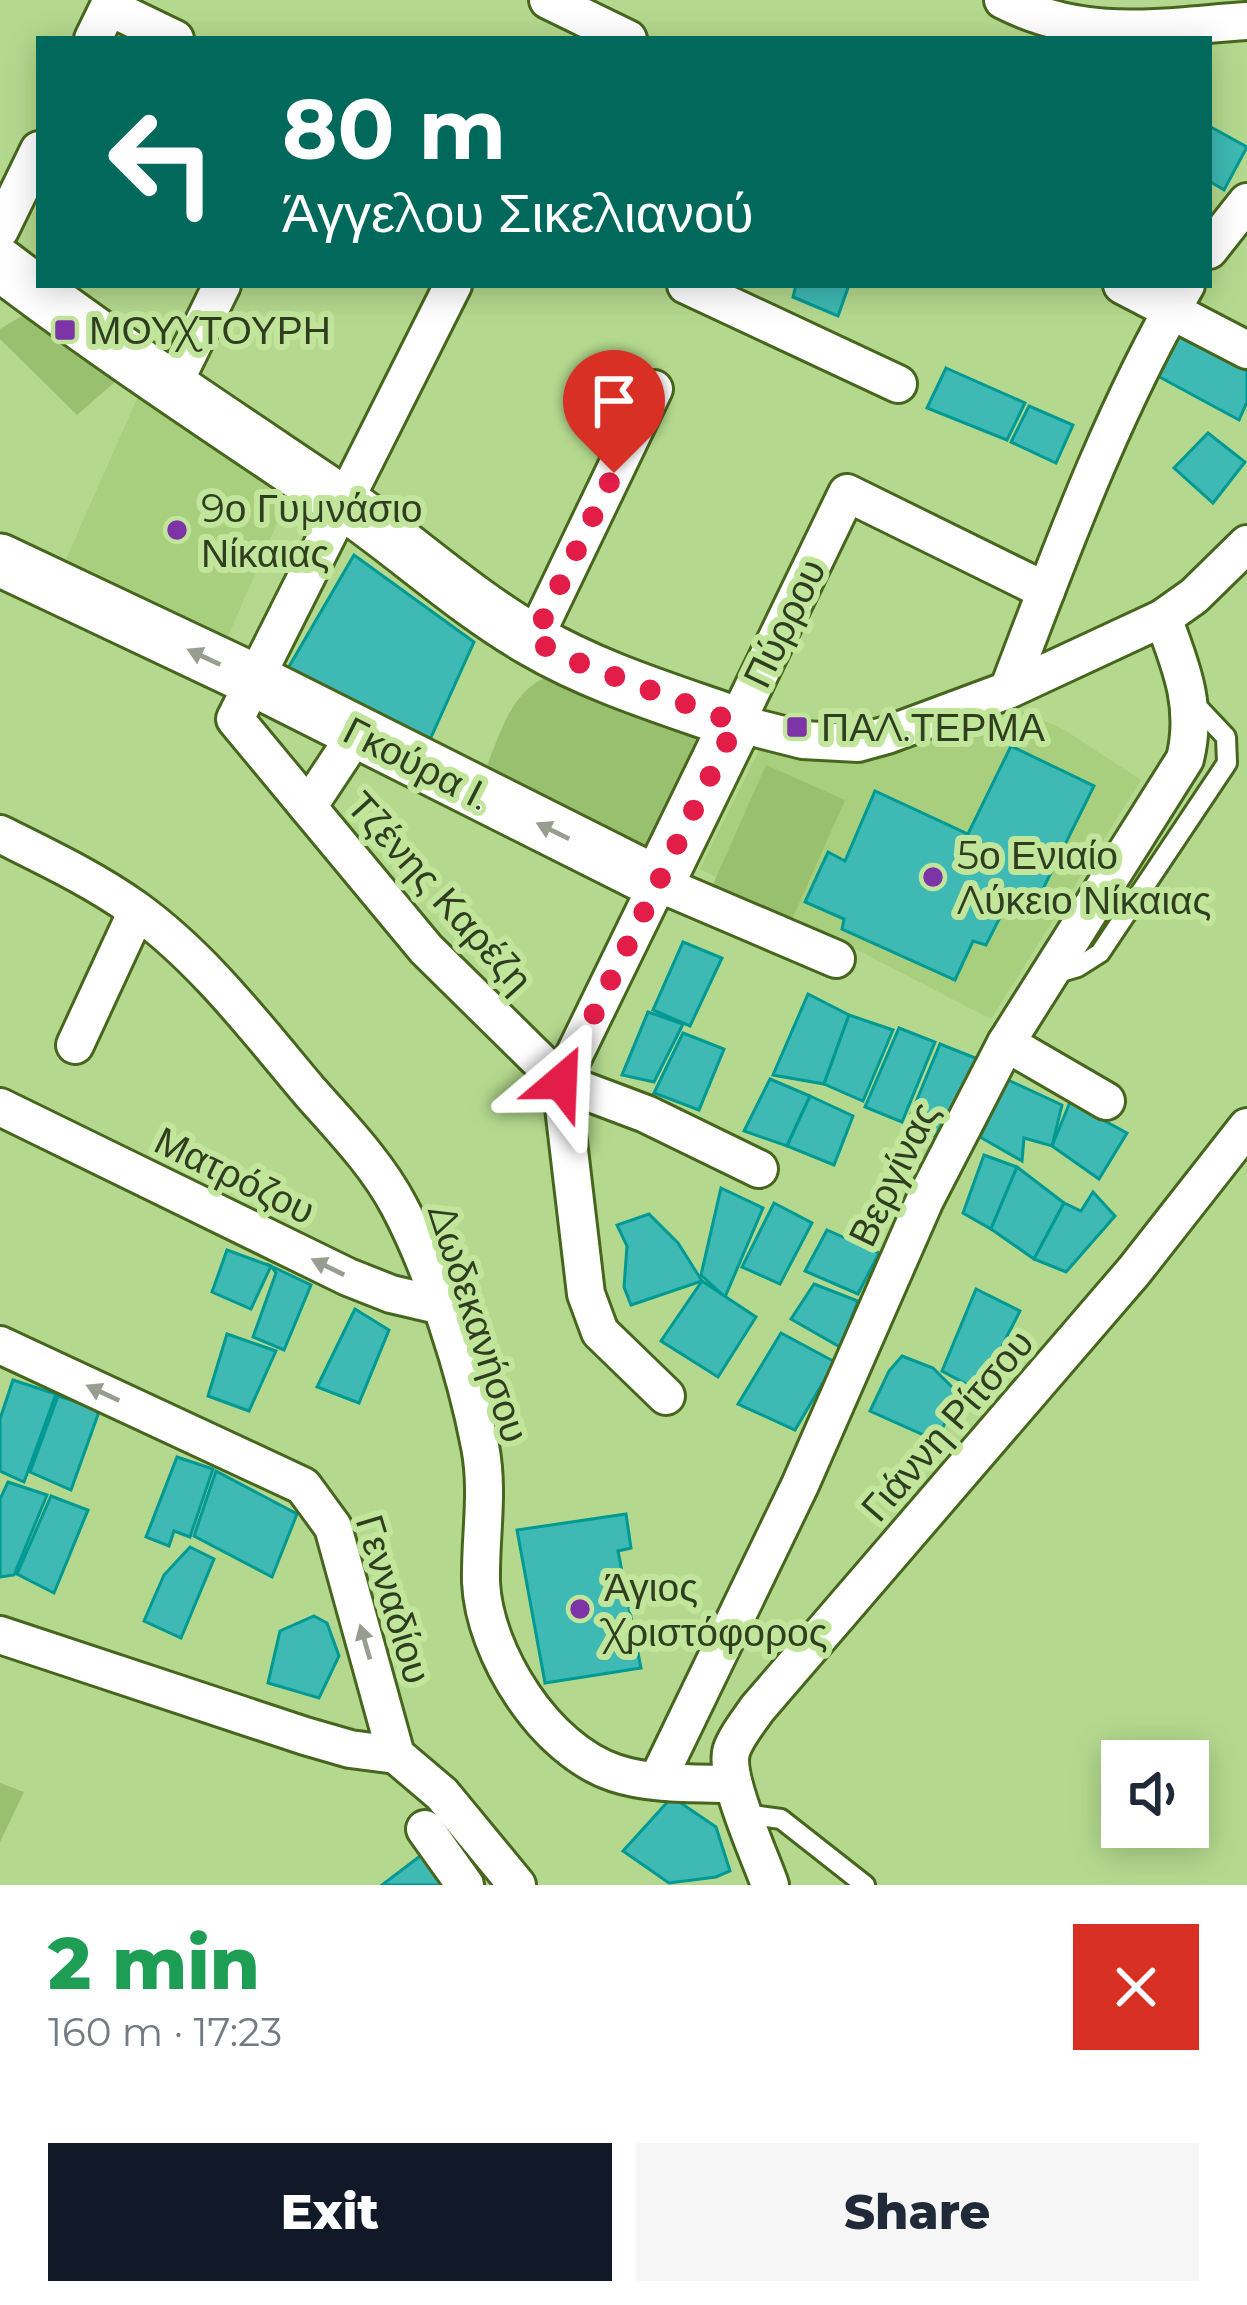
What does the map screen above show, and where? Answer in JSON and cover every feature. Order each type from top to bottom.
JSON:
[{"type":"street","points":[[548,0],[579,28],[615,36]]},
{"type":"street","points":[[1004,0],[1107,31],[1247,21]]},
{"type":"street","points":[[105,15],[166,36]]},
{"type":"street","points":[[0,230],[36,156]]},
{"type":"street","points":[[1212,246],[1247,202]]},
{"type":"street","points":[[0,264],[171,389],[345,504],[467,598],[533,640],[590,668],[736,723],[802,740],[858,743],[1008,690],[1163,618],[1247,544]]},
{"type":"street","points":[[171,389],[221,288]]},
{"type":"street","points":[[245,700],[452,288]]},
{"type":"street","points":[[692,288],[898,384]]},
{"type":"street","points":[[1136,288],[1179,297],[1247,350]]},
{"type":"street","points":[[1008,690],[1142,368],[1179,297]]},
{"type":"street","points":[[533,640],[654,389]]},
{"type":"street","name":"Πύρρου","points":[[561,1082],[847,493],[1046,591]]},
{"type":"street","name":"Γκούρα Ι.","points":[[0,560],[245,700],[356,733],[658,883],[836,959]]},
{"type":"street","name":"Βεργίνας","points":[[657,1781],[800,1485],[905,1239],[1006,1043],[1185,759],[1192,734],[1191,700],[1163,618]]},
{"type":"street","name":"Τζένης Καρέζη","points":[[245,700],[308,807],[426,949],[561,1082],[646,1114],[760,1169]]},
{"type":"street","name":"Τζένης Καρέζη","points":[[308,807],[356,733]]},
{"type":"street","name":"Δωδεκανήσου","points":[[0,835],[137,910],[220,986],[354,1143],[397,1202],[438,1305],[480,1446],[485,1486],[481,1581],[485,1616],[520,1691],[550,1728],[585,1759],[615,1773],[739,1799]]},
{"type":"street","points":[[75,1045],[137,910]]},
{"type":"street","points":[[1006,1043],[1106,1101]]},
{"type":"street","points":[[561,1082],[586,1294],[600,1331],[666,1396]]},
{"type":"street","name":"Ματρόζου","points":[[0,1107],[348,1276],[391,1294],[438,1305]]},
{"type":"street","name":"Γιάννη Ρίτσου","points":[[739,1799],[728,1764],[732,1747],[757,1709],[1134,1271],[1247,1127]]},
{"type":"street","name":"Γενναδίου","points":[[0,1345],[303,1486],[333,1527],[396,1754]]},
{"type":"street","points":[[0,1635],[304,1736],[350,1749],[396,1754],[442,1794],[517,1885]]},
{"type":"street","points":[[739,1799],[770,1885]]},
{"type":"street","points":[[425,1829],[465,1885]]},
{"type":"lane","points":[[739,1799],[781,1819],[865,1885]]},
{"type":"shaded area","points":[[25,314],[117,380],[77,415],[0,339],[0,329]]},
{"type":"shaded area","name":"9ο Γυμνάσιο Νίκαιας","points":[[140,392],[287,501],[228,636],[66,559]]},
{"type":"shaded area","points":[[553,675],[722,752],[658,865],[481,781],[515,704],[538,681]]},
{"type":"shaded area","points":[[999,701],[1063,729],[1141,780],[991,1019],[700,869],[761,746]]},
{"type":"shaded area","points":[[766,765],[845,800],[790,924],[711,889]]},
{"type":"shaded area","points":[[0,1783],[24,1792],[0,1842]]},
{"type":"building","points":[[1212,128],[1247,147],[1224,190],[1212,183]]},
{"type":"building","points":[[795,288],[848,288],[838,316],[793,297]]},
{"type":"building","points":[[1175,335],[1247,371],[1247,402],[1239,420],[1154,374]]},
{"type":"building","points":[[946,368],[1025,403],[1007,440],[927,408]]},
{"type":"building","points":[[1029,406],[1073,425],[1056,463],[1011,442]]},
{"type":"building","points":[[1208,433],[1245,462],[1213,503],[1174,468]]},
{"type":"building","points":[[354,555],[474,642],[428,744],[287,670]]},
{"type":"building","name":"5ο Ενιαίο Λύκειο Νίκαιας","points":[[1011,746],[1094,786],[1036,903],[1013,892],[986,945],[973,941],[955,980],[842,929],[844,919],[805,902],[828,852],[845,861],[875,791],[968,834]]},
{"type":"building","points":[[683,942],[722,958],[690,1026],[653,1010]]},
{"type":"building","points":[[808,994],[849,1015],[824,1084],[773,1075]]},
{"type":"building","points":[[648,1012],[683,1024],[654,1082],[622,1075]]},
{"type":"building","points":[[849,1015],[893,1030],[863,1101],[824,1084]]},
{"type":"building","points":[[899,1028],[935,1042],[902,1122],[865,1107]]},
{"type":"building","points":[[683,1033],[724,1049],[699,1110],[654,1093]]},
{"type":"building","points":[[940,1044],[978,1059],[940,1138],[906,1126]]},
{"type":"building","points":[[770,1079],[810,1096],[787,1146],[744,1131]]},
{"type":"building","points":[[1008,1080],[1062,1105],[1052,1146],[1024,1138],[1022,1161],[980,1137]]},
{"type":"building","points":[[810,1096],[853,1116],[834,1165],[787,1146]]},
{"type":"building","points":[[1070,1102],[1127,1133],[1099,1179],[1052,1146]]},
{"type":"building","points":[[984,1155],[1017,1167],[991,1229],[963,1213]]},
{"type":"building","points":[[1017,1167],[1064,1203],[1034,1259],[991,1229]]},
{"type":"building","points":[[721,1188],[763,1208],[725,1297],[701,1275]]},
{"type":"building","points":[[1093,1192],[1115,1216],[1066,1272],[1034,1259],[1064,1203],[1081,1211]]},
{"type":"building","points":[[774,1203],[812,1223],[780,1284],[742,1267]]},
{"type":"building","points":[[649,1214],[678,1243],[702,1281],[631,1305],[624,1287],[627,1246],[617,1225]]},
{"type":"building","points":[[827,1230],[879,1253],[858,1294],[805,1271]]},
{"type":"building","points":[[227,1250],[271,1266],[251,1309],[212,1292]]},
{"type":"building","points":[[271,1266],[311,1285],[284,1350],[253,1337],[276,1273]]},
{"type":"building","points":[[702,1281],[756,1317],[718,1377],[661,1341]]},
{"type":"building","points":[[814,1284],[858,1301],[840,1347],[791,1319]]},
{"type":"building","points":[[976,1289],[1020,1311],[979,1391],[942,1371]]},
{"type":"building","points":[[355,1309],[389,1330],[359,1403],[317,1387]]},
{"type":"building","points":[[781,1333],[835,1362],[795,1430],[738,1404]]},
{"type":"building","points":[[227,1334],[276,1351],[249,1411],[208,1396]]},
{"type":"building","points":[[902,1356],[933,1368],[958,1393],[937,1441],[870,1411],[889,1371]]},
{"type":"building","points":[[13,1380],[56,1394],[24,1482],[0,1471],[0,1419]]},
{"type":"building","points":[[58,1396],[100,1409],[71,1490],[30,1472]]},
{"type":"building","points":[[177,1457],[213,1469],[190,1537],[174,1531],[169,1546],[146,1537]]},
{"type":"building","points":[[216,1471],[297,1514],[272,1577],[194,1536]]},
{"type":"building","points":[[8,1482],[47,1495],[14,1575],[0,1577],[0,1499]]},
{"type":"building","points":[[51,1496],[88,1510],[54,1593],[17,1574]]},
{"type":"building","name":"Άγιος Χριστόφορος","points":[[626,1514],[631,1548],[618,1551],[641,1668],[545,1683],[517,1530]]},
{"type":"building","points":[[190,1547],[214,1559],[181,1638],[144,1621],[164,1575]]},
{"type":"building","points":[[314,1616],[327,1623],[339,1656],[319,1698],[268,1683],[280,1631]]},
{"type":"building","points":[[672,1797],[716,1827],[730,1871],[669,1883],[623,1851]]},
{"type":"building","points":[[428,1850],[458,1885],[382,1885]]},
{"type":"place","name":"ΜΟΥΧΤΟΥΡΗ","points":[[65,330]]},
{"type":"place","name":"9ο Γυμνάσιο Νίκαιας","points":[[177,530]]},
{"type":"place","name":"ΠΑΛ.ΤΕΡΜΑ","points":[[797,727]]},
{"type":"place","name":"5ο Ενιαίο Λύκειο Νίκαιας","points":[[933,877]]},
{"type":"place","name":"Άγιος Χριστόφορος","points":[[580,1609]]},
{"type":"route","points":[[561,1082],[736,723],[569,659],[533,640],[614,473]]}]
